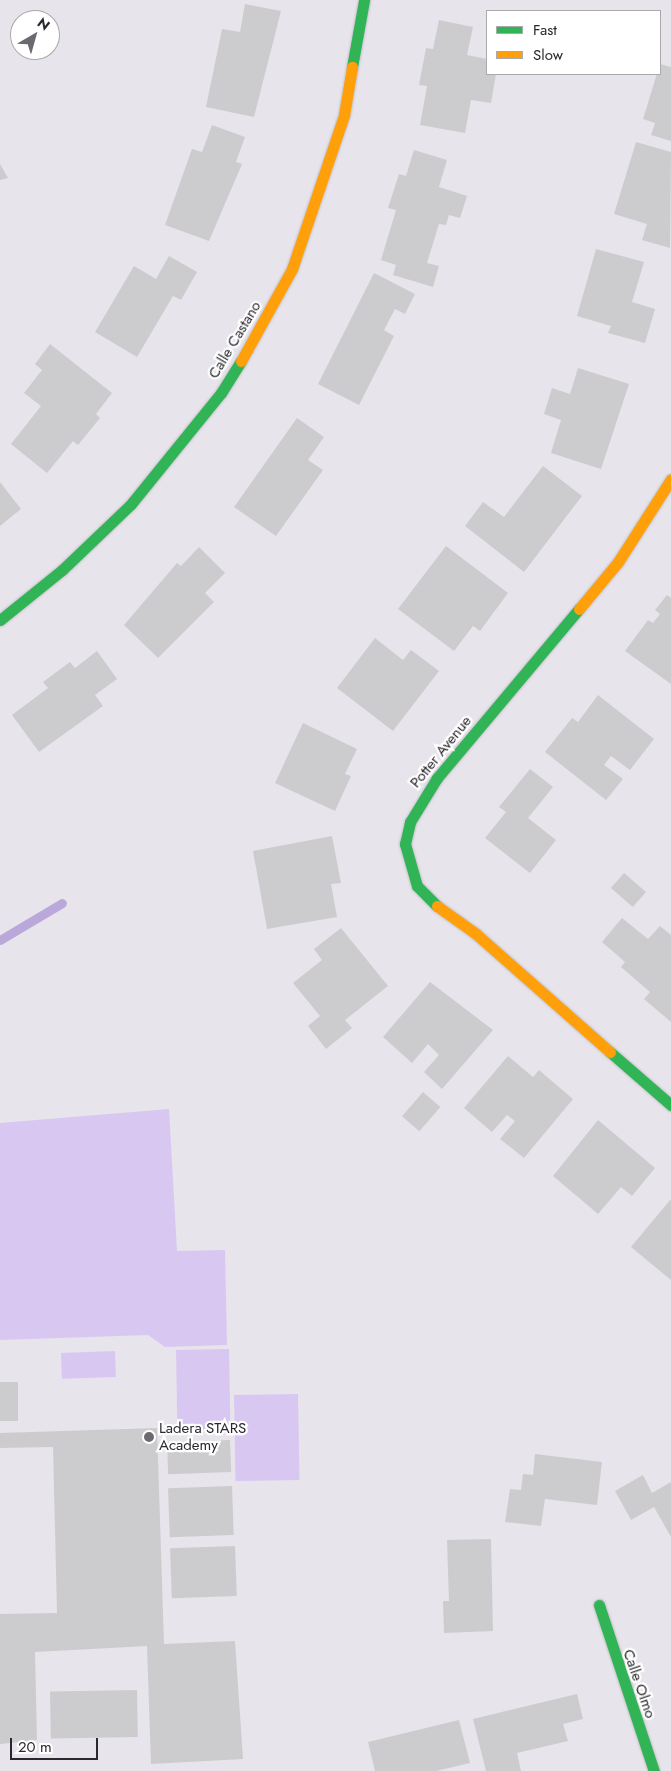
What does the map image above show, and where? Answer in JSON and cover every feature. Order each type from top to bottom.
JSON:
[{"type":"street","name":"Calle Castano","points":[[0,620],[62,570],[131,504],[221,393],[263,325],[292,269],[325,177],[344,115],[364,0]]},
{"type":"street","name":"Potter Avenue","points":[[671,479],[618,562],[437,778],[410,822],[405,844],[417,886],[430,901],[475,933],[671,1105]]},
{"type":"street","name":"Calle Olmo","points":[[599,1605],[654,1771]]},
{"type":"shaded area","points":[[169,1109],[177,1251],[225,1250],[227,1345],[165,1347],[148,1335],[0,1340],[0,1123]]},
{"type":"shaded area","points":[[229,1349],[230,1430],[177,1431],[176,1350]]},
{"type":"shaded area","points":[[115,1351],[116,1377],[62,1379],[61,1353]]},
{"type":"shaded area","points":[[298,1394],[300,1480],[236,1481],[234,1395]]},
{"type":"building","points":[[245,4],[281,11],[254,117],[206,107],[222,29],[240,32]]},
{"type":"building","points":[[439,20],[473,27],[467,55],[486,59],[486,75],[496,75],[491,103],[471,100],[465,133],[420,125],[427,86],[419,85],[426,48],[433,49]]},
{"type":"building","points":[[661,64],[671,67],[671,141],[651,135],[655,123],[643,119],[657,75],[661,75]]},
{"type":"building","points":[[212,125],[245,137],[236,162],[242,164],[209,241],[165,225],[192,149],[202,152]]},
{"type":"building","points":[[636,142],[671,152],[670,248],[642,240],[647,224],[614,214]]},
{"type":"building","points":[[414,150],[447,160],[439,187],[467,196],[460,218],[449,215],[446,225],[439,224],[427,263],[439,266],[433,287],[393,275],[396,265],[381,260],[396,210],[388,208],[399,174],[406,176]]},
{"type":"building","points":[[0,164],[8,178],[0,180]]},
{"type":"building","points":[[596,249],[644,262],[632,302],[655,309],[645,343],[608,333],[611,326],[577,316]]},
{"type":"building","points":[[169,256],[197,272],[181,300],[173,296],[137,357],[95,332],[134,266],[156,279]]},
{"type":"building","points":[[374,273],[415,294],[405,314],[395,309],[384,330],[394,336],[359,405],[318,384]]},
{"type":"building","points":[[50,344],[112,393],[96,414],[100,418],[78,445],[73,441],[47,473],[11,444],[41,406],[24,393],[42,370],[35,364]]},
{"type":"building","points":[[578,368],[629,384],[601,469],[551,453],[561,420],[544,414],[552,388],[570,394]]},
{"type":"building","points":[[297,418],[324,437],[308,460],[323,470],[276,536],[234,507]]},
{"type":"building","points":[[543,466],[582,496],[524,572],[465,526],[483,502],[504,517]]},
{"type":"building","points":[[0,482],[21,509],[0,526]]},
{"type":"building","points":[[446,546],[508,593],[480,631],[473,626],[454,651],[398,609]]},
{"type":"building","points":[[199,547],[225,573],[205,593],[214,602],[158,658],[124,625],[177,563],[181,566]]},
{"type":"building","points":[[667,595],[671,598],[671,684],[625,651],[648,620],[653,623],[660,614],[655,610]]},
{"type":"building","points":[[375,638],[403,660],[411,650],[439,671],[393,731],[337,688]]},
{"type":"building","points":[[97,651],[117,679],[95,695],[103,706],[39,752],[12,715],[48,688],[43,682],[70,662],[75,668]]},
{"type":"building","points":[[598,695],[654,739],[630,770],[611,756],[604,765],[623,779],[606,800],[545,752],[572,718],[578,722]]},
{"type":"building","points":[[303,723],[357,749],[345,774],[351,776],[335,811],[275,783]]},
{"type":"building","points":[[530,769],[553,787],[528,818],[556,840],[530,873],[485,838],[506,812],[499,807]]},
{"type":"building","points":[[332,836],[341,883],[331,884],[337,917],[267,929],[253,851]]},
{"type":"building","points":[[624,873],[646,892],[633,907],[611,888]]},
{"type":"building","points":[[622,918],[648,939],[660,926],[671,935],[671,1022],[644,999],[650,992],[621,967],[625,962],[602,942]]},
{"type":"building","points":[[341,928],[388,986],[345,1020],[352,1028],[326,1049],[308,1026],[320,1016],[293,983],[322,960],[314,949]]},
{"type":"building","points":[[430,982],[493,1030],[442,1089],[424,1072],[439,1055],[428,1044],[412,1063],[383,1037]]},
{"type":"building","points":[[508,1056],[533,1077],[539,1070],[573,1099],[524,1158],[500,1139],[515,1121],[507,1115],[492,1132],[464,1108]]},
{"type":"building","points":[[423,1092],[440,1107],[419,1131],[402,1116]]},
{"type":"building","points":[[598,1120],[655,1168],[632,1196],[621,1187],[598,1214],[553,1176]]},
{"type":"building","points":[[671,1199],[671,1280],[631,1247]]},
{"type":"building","points":[[0,1382],[18,1382],[18,1421],[0,1421]]},
{"type":"building","points":[[157,1428],[164,1644],[235,1641],[243,1759],[151,1764],[147,1646],[35,1652],[37,1740],[0,1744],[0,1614],[57,1613],[53,1447],[0,1448],[0,1433]]},
{"type":"building","points":[[230,1440],[231,1472],[168,1474],[167,1442]]},
{"type":"building","points":[[535,1454],[602,1462],[597,1505],[545,1499],[541,1526],[505,1522],[510,1489],[521,1490],[523,1474],[533,1475]]},
{"type":"building","points":[[643,1475],[652,1493],[671,1482],[671,1537],[654,1507],[631,1520],[615,1491]]},
{"type":"building","points":[[232,1486],[234,1535],[170,1537],[168,1488]]},
{"type":"building","points":[[491,1539],[493,1631],[444,1633],[443,1601],[449,1601],[447,1540]]},
{"type":"building","points":[[235,1546],[237,1596],[172,1598],[170,1548]]},
{"type":"building","points":[[137,1690],[138,1737],[51,1739],[50,1692]]},
{"type":"building","points":[[577,1694],[583,1719],[563,1724],[568,1741],[517,1753],[521,1771],[486,1771],[473,1719]]},
{"type":"building","points":[[459,1720],[470,1763],[436,1771],[375,1771],[368,1742]]},
{"type":"waterway","points":[[0,940],[62,903]]},
{"type":"traffic: fast","points":[[352,67],[364,0]]},
{"type":"traffic: fast","points":[[0,620],[62,570],[131,504],[221,393],[241,361]]},
{"type":"traffic: fast","points":[[437,906],[417,886],[405,844],[410,822],[437,778],[579,609]]},
{"type":"traffic: fast","points":[[610,1052],[671,1105]]},
{"type":"traffic: fast","points":[[599,1605],[654,1771]]},
{"type":"traffic: slow","points":[[241,361],[292,269],[344,115],[352,67]]},
{"type":"traffic: slow","points":[[579,609],[618,562],[671,479]]},
{"type":"traffic: slow","points":[[437,906],[475,933],[610,1052]]},
{"type":"place","name":"Ladera STARS Academy","points":[[149,1437]]}]
